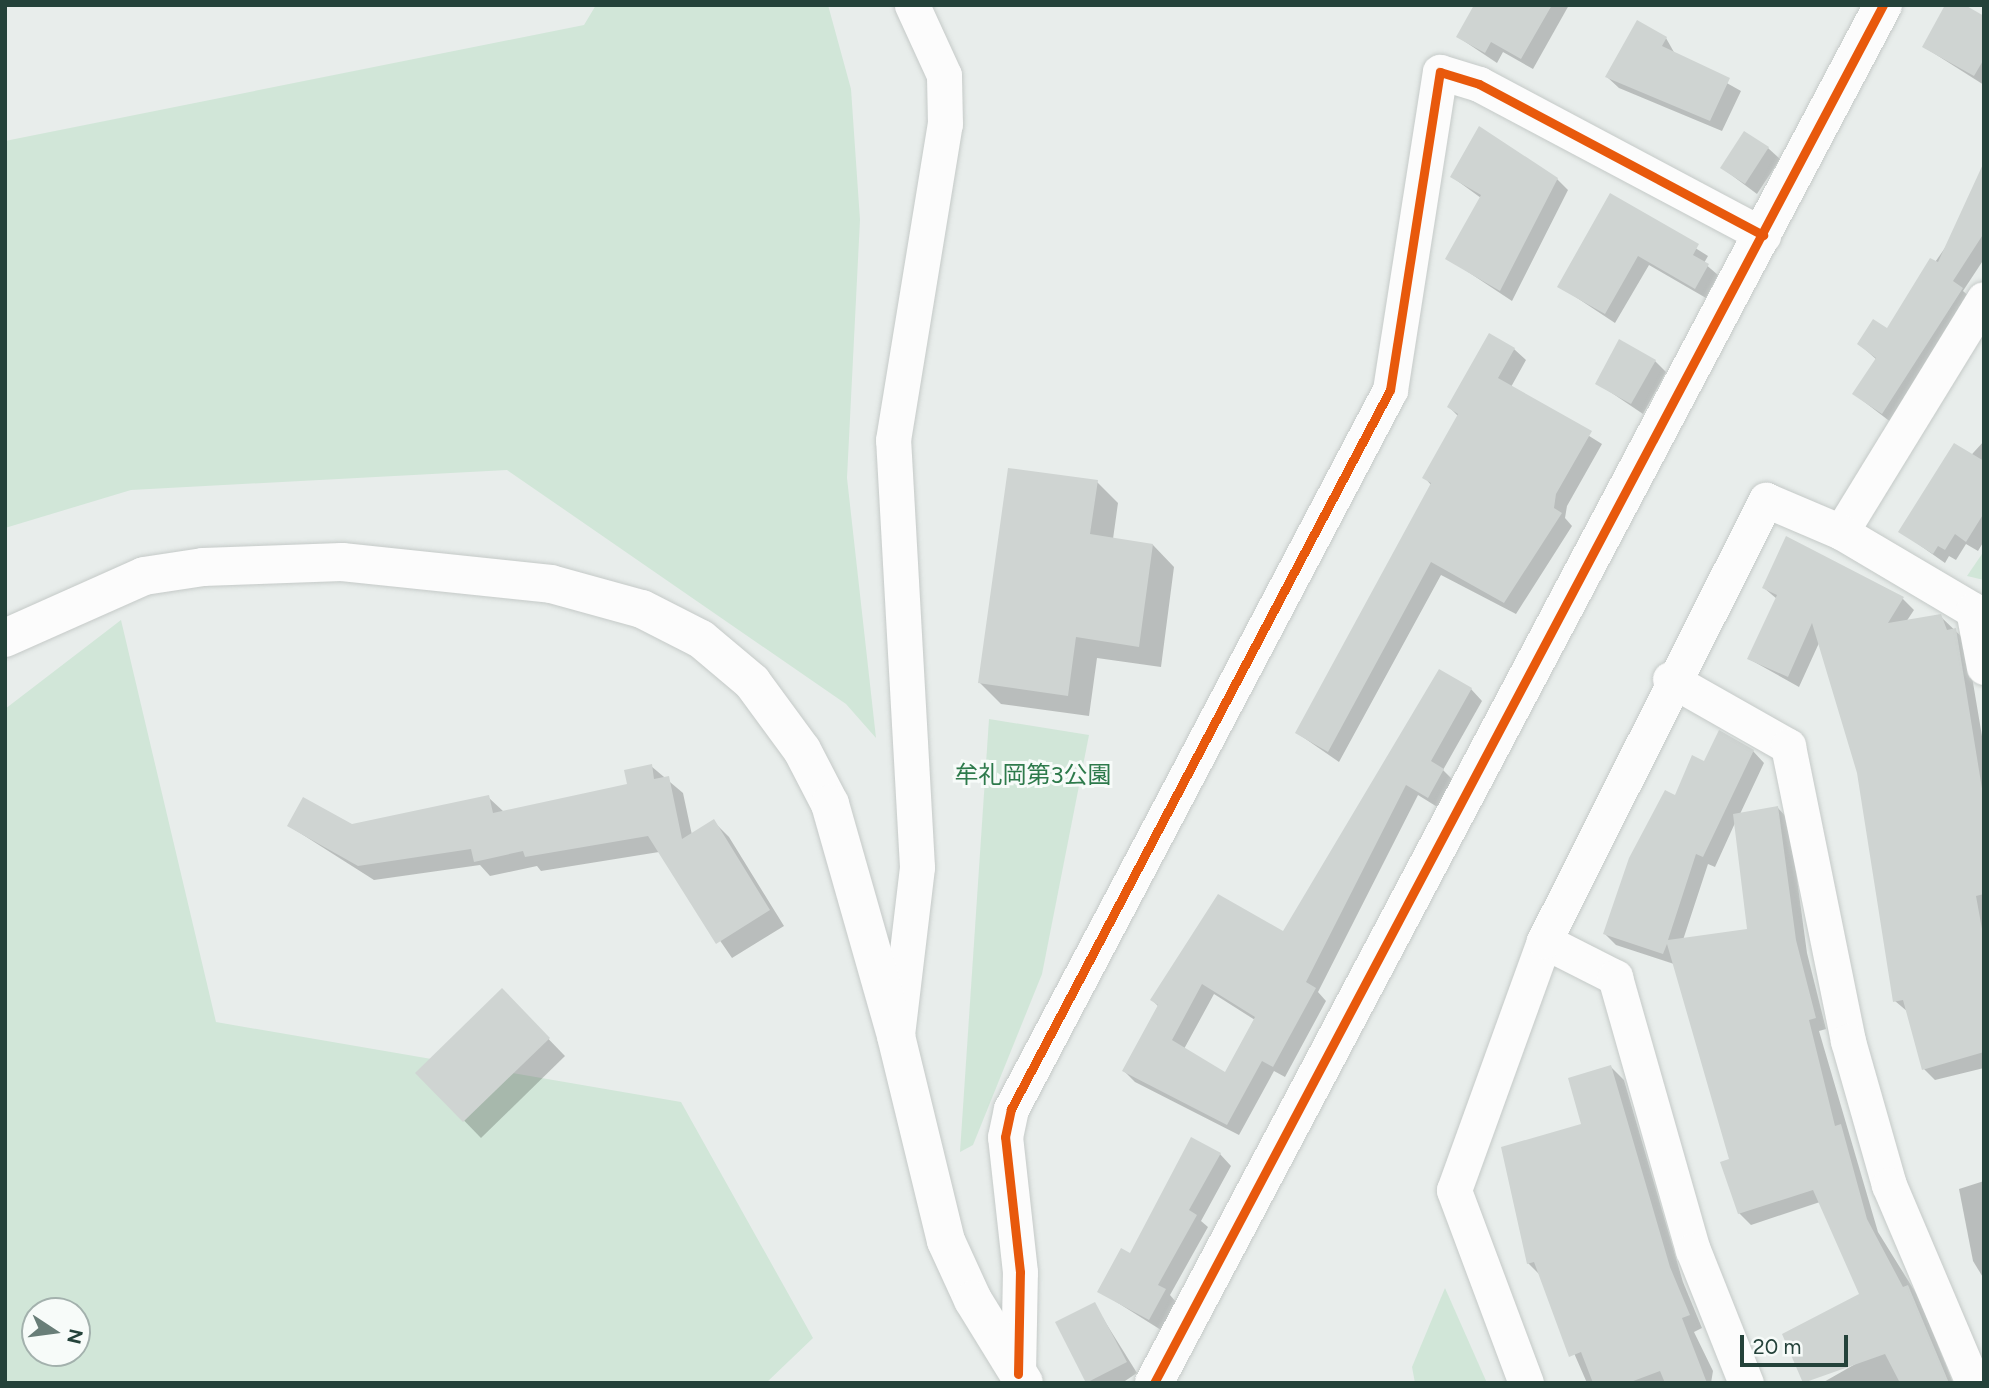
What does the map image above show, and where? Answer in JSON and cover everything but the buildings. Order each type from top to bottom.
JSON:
[{"type":"street","points":[[897,1036],[917,867],[892,440],[945,124],[944,75],[912,5]]},
{"type":"street","points":[[1154,1383],[1883,5]]},
{"type":"street","points":[[1021,1378],[1020,1272],[1005,1137],[1011,1109],[1390,390],[1440,72],[1479,84],[1763,235]]},
{"type":"street","points":[[1841,532],[1984,299]]},
{"type":"street","points":[[1526,1383],[1454,1190],[1545,941],[1670,679],[1766,500],[1841,532],[1978,609],[1984,667]]},
{"type":"street","points":[[5,638],[144,576],[284,563],[342,562],[551,584],[642,609],[701,639],[752,682],[803,750],[830,804],[897,1036],[946,1241],[1021,1378]]},
{"type":"street","points":[[1670,679],[1788,746],[1848,1041],[1885,1171],[1973,1383]]},
{"type":"street","points":[[1545,941],[1615,977],[1693,1250],[1746,1383]]},
{"type":"green space","points":[[596,5],[828,5],[851,89],[860,220],[847,478],[876,738],[846,704],[507,470],[131,490],[5,528],[5,141],[584,25]]},
{"type":"green space","points":[[1984,551],[1984,580],[1967,576]]},
{"type":"green space","points":[[121,620],[216,1022],[681,1102],[813,1338],[766,1383],[5,1383],[5,709]]},
{"type":"green space","name":"牟礼岡第3公園","points":[[989,719],[1089,735],[1042,974],[973,1145],[960,1152]]},
{"type":"green space","points":[[1445,1288],[1487,1383],[1415,1383],[1412,1367]]},
{"type":"cycle path","points":[[1154,1383],[1883,5]]},
{"type":"cycle path","points":[[1018,1374],[1020,1272],[1005,1137],[1011,1109],[1390,390],[1440,72],[1479,84],[1763,235]]}]
